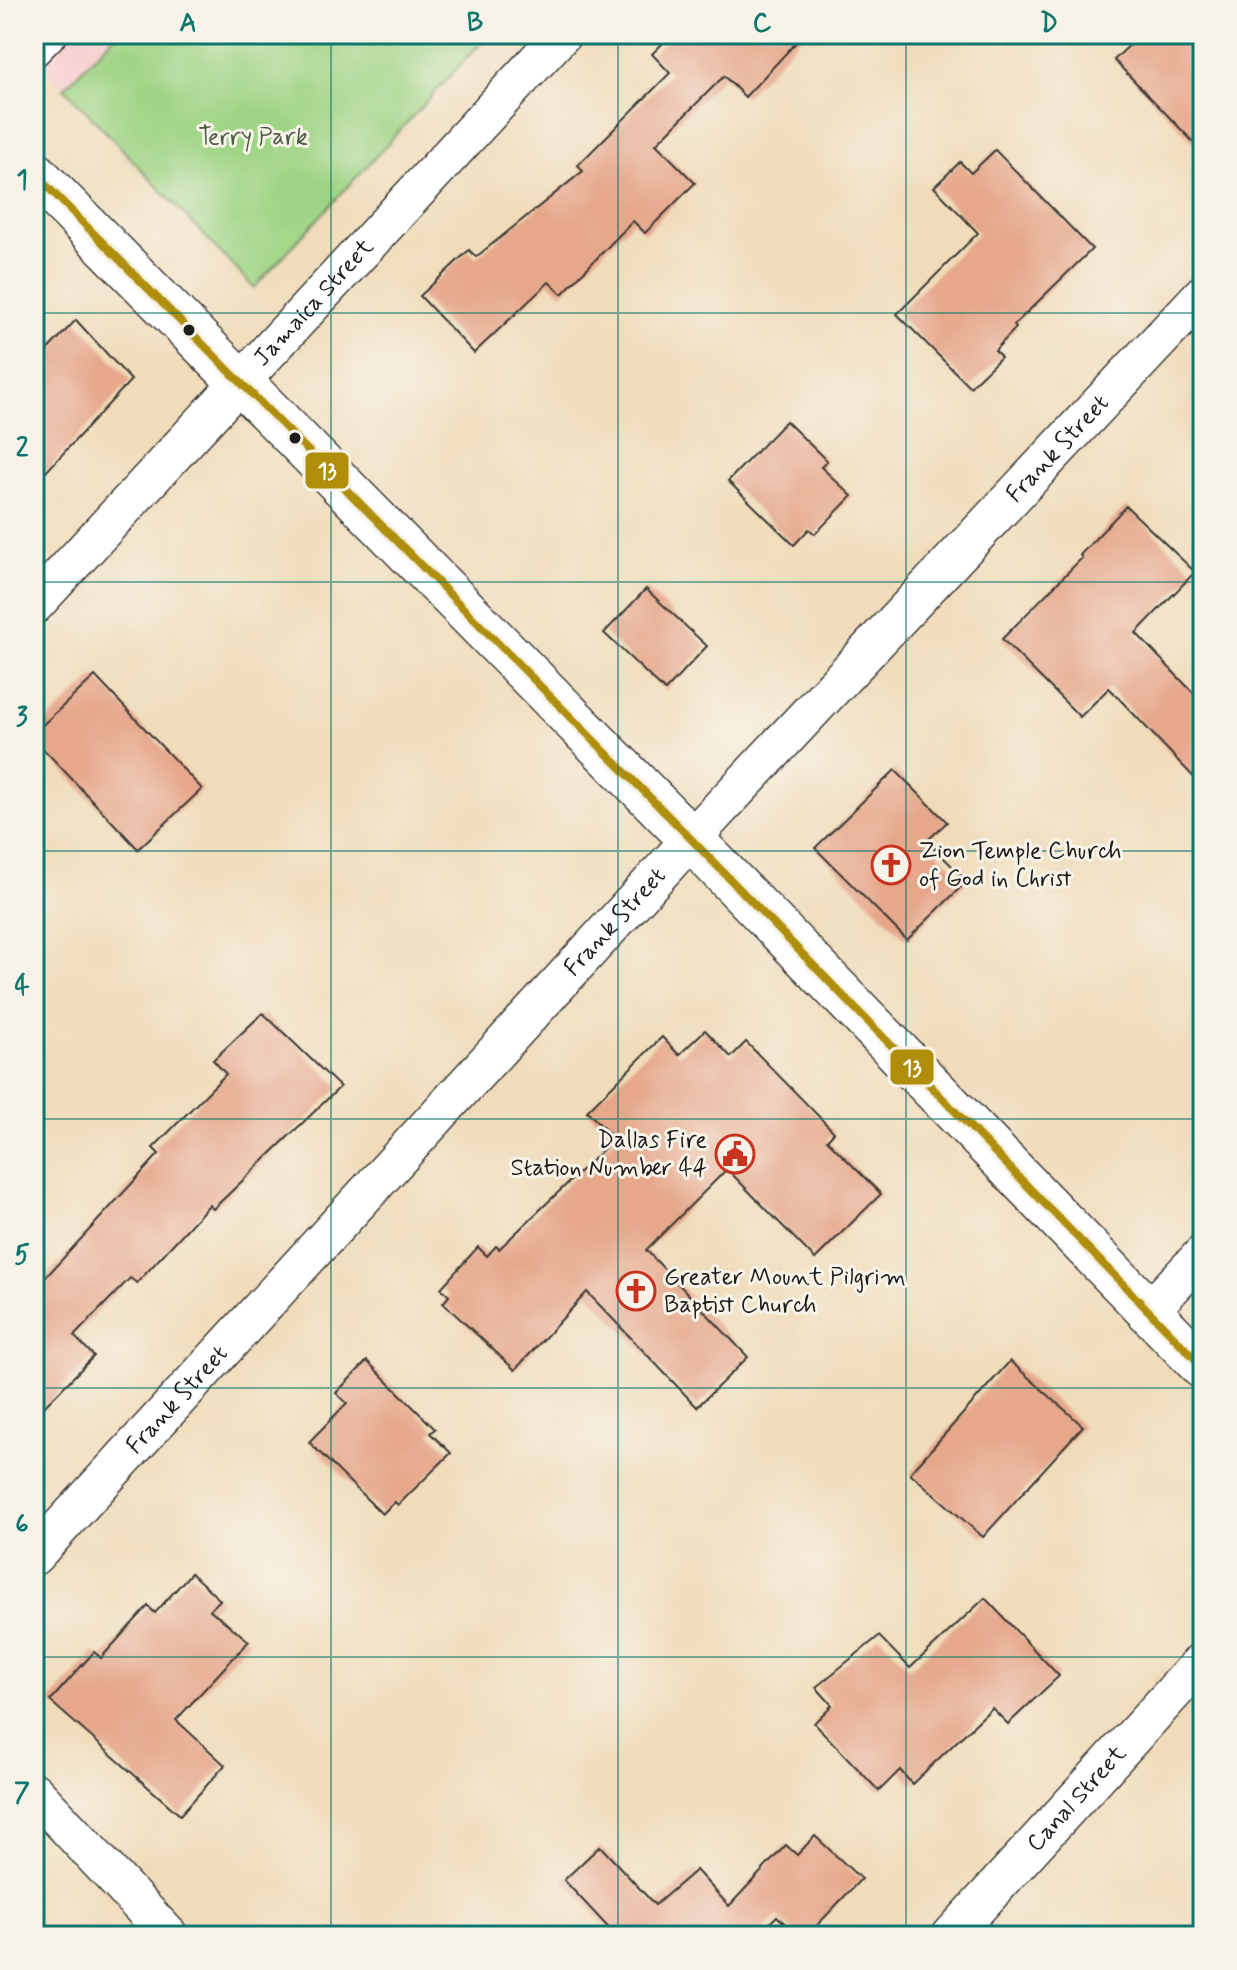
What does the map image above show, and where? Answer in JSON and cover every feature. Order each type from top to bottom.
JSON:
[{"type":"street","name":"Jamaica Street","points":[[34,605],[562,34]]},
{"type":"street","points":[[34,173],[691,839],[1203,1367]]},
{"type":"street","name":"Frank Street","points":[[34,1556],[691,839],[1203,294]]},
{"type":"street","points":[[1149,1311],[1203,1254]]},
{"type":"street","name":"Canal Street","points":[[951,1936],[1203,1660]]},
{"type":"street","points":[[34,1792],[169,1936]]},
{"type":"lane","points":[[34,59],[59,34]]},
{"type":"shaded area","points":[[34,34],[116,34],[64,88],[34,58]]},
{"type":"green space","name":"Terry Park","points":[[116,34],[489,34],[254,288],[64,88]]},
{"type":"building","points":[[672,34],[804,34],[745,97],[724,76],[656,144],[695,183],[645,233],[633,221],[562,294],[549,282],[474,353],[420,296],[469,250],[476,257],[583,171],[578,165],[670,73],[652,54]]},
{"type":"building","points":[[1141,34],[1203,34],[1203,152],[1114,60]]},
{"type":"building","points":[[995,150],[1092,249],[1014,325],[1016,328],[995,350],[1001,357],[970,387],[897,314],[978,233],[934,187],[960,162],[971,173]]},
{"type":"building","points":[[76,320],[131,380],[34,485],[34,364]]},
{"type":"building","points":[[786,421],[827,461],[821,467],[852,496],[815,534],[809,529],[794,545],[728,481]]},
{"type":"building","points":[[1126,506],[1195,572],[1136,633],[1203,703],[1203,787],[1109,688],[1080,717],[1002,639],[1082,558],[1080,555]]},
{"type":"building","points":[[646,589],[707,646],[665,691],[604,633]]},
{"type":"building","points":[[95,676],[202,789],[138,849],[34,739],[34,733]]},
{"type":"building","name":"Zion Temple Church of God in Christ","points":[[895,770],[947,822],[927,841],[967,881],[907,940],[815,848]]},
{"type":"building","points":[[263,1013],[340,1087],[213,1209],[209,1205],[137,1283],[130,1278],[74,1336],[94,1356],[34,1417],[34,1290],[159,1154],[153,1148],[226,1074],[213,1060]]},
{"type":"building","points":[[705,1030],[731,1057],[746,1042],[834,1132],[827,1140],[881,1194],[815,1259],[727,1169],[646,1250],[748,1357],[697,1407],[587,1292],[515,1370],[443,1303],[449,1296],[441,1288],[478,1247],[487,1256],[496,1246],[499,1249],[614,1139],[587,1111],[662,1037],[679,1055]]},
{"type":"building","points":[[367,1361],[435,1429],[430,1433],[451,1453],[398,1505],[395,1502],[382,1514],[309,1442],[347,1403],[336,1393]]},
{"type":"building","points":[[1010,1361],[1083,1426],[983,1537],[910,1473]]},
{"type":"building","points":[[191,1573],[220,1600],[210,1610],[249,1641],[176,1720],[225,1765],[180,1815],[50,1701],[94,1652],[101,1658],[148,1606],[155,1613]]},
{"type":"building","points":[[985,1598],[1059,1676],[1008,1724],[992,1708],[912,1784],[900,1770],[879,1791],[814,1723],[832,1705],[816,1687],[879,1636],[910,1668]]},
{"type":"building","points":[[815,1836],[861,1879],[807,1936],[798,1936],[777,1916],[757,1936],[616,1936],[564,1880],[600,1846],[655,1905],[696,1870],[729,1906],[786,1845],[797,1855]]},
{"type":"transit line","name":"13","points":[[34,173],[691,839],[1203,1367]]},
{"type":"place","name":"Zion Temple Church of God in Christ","points":[[891,865]]},
{"type":"place","name":"Dallas Fire Station Number 44","points":[[735,1154]]},
{"type":"place","name":"Greater Mount Pilgrim Baptist Church","points":[[636,1291]]}]
